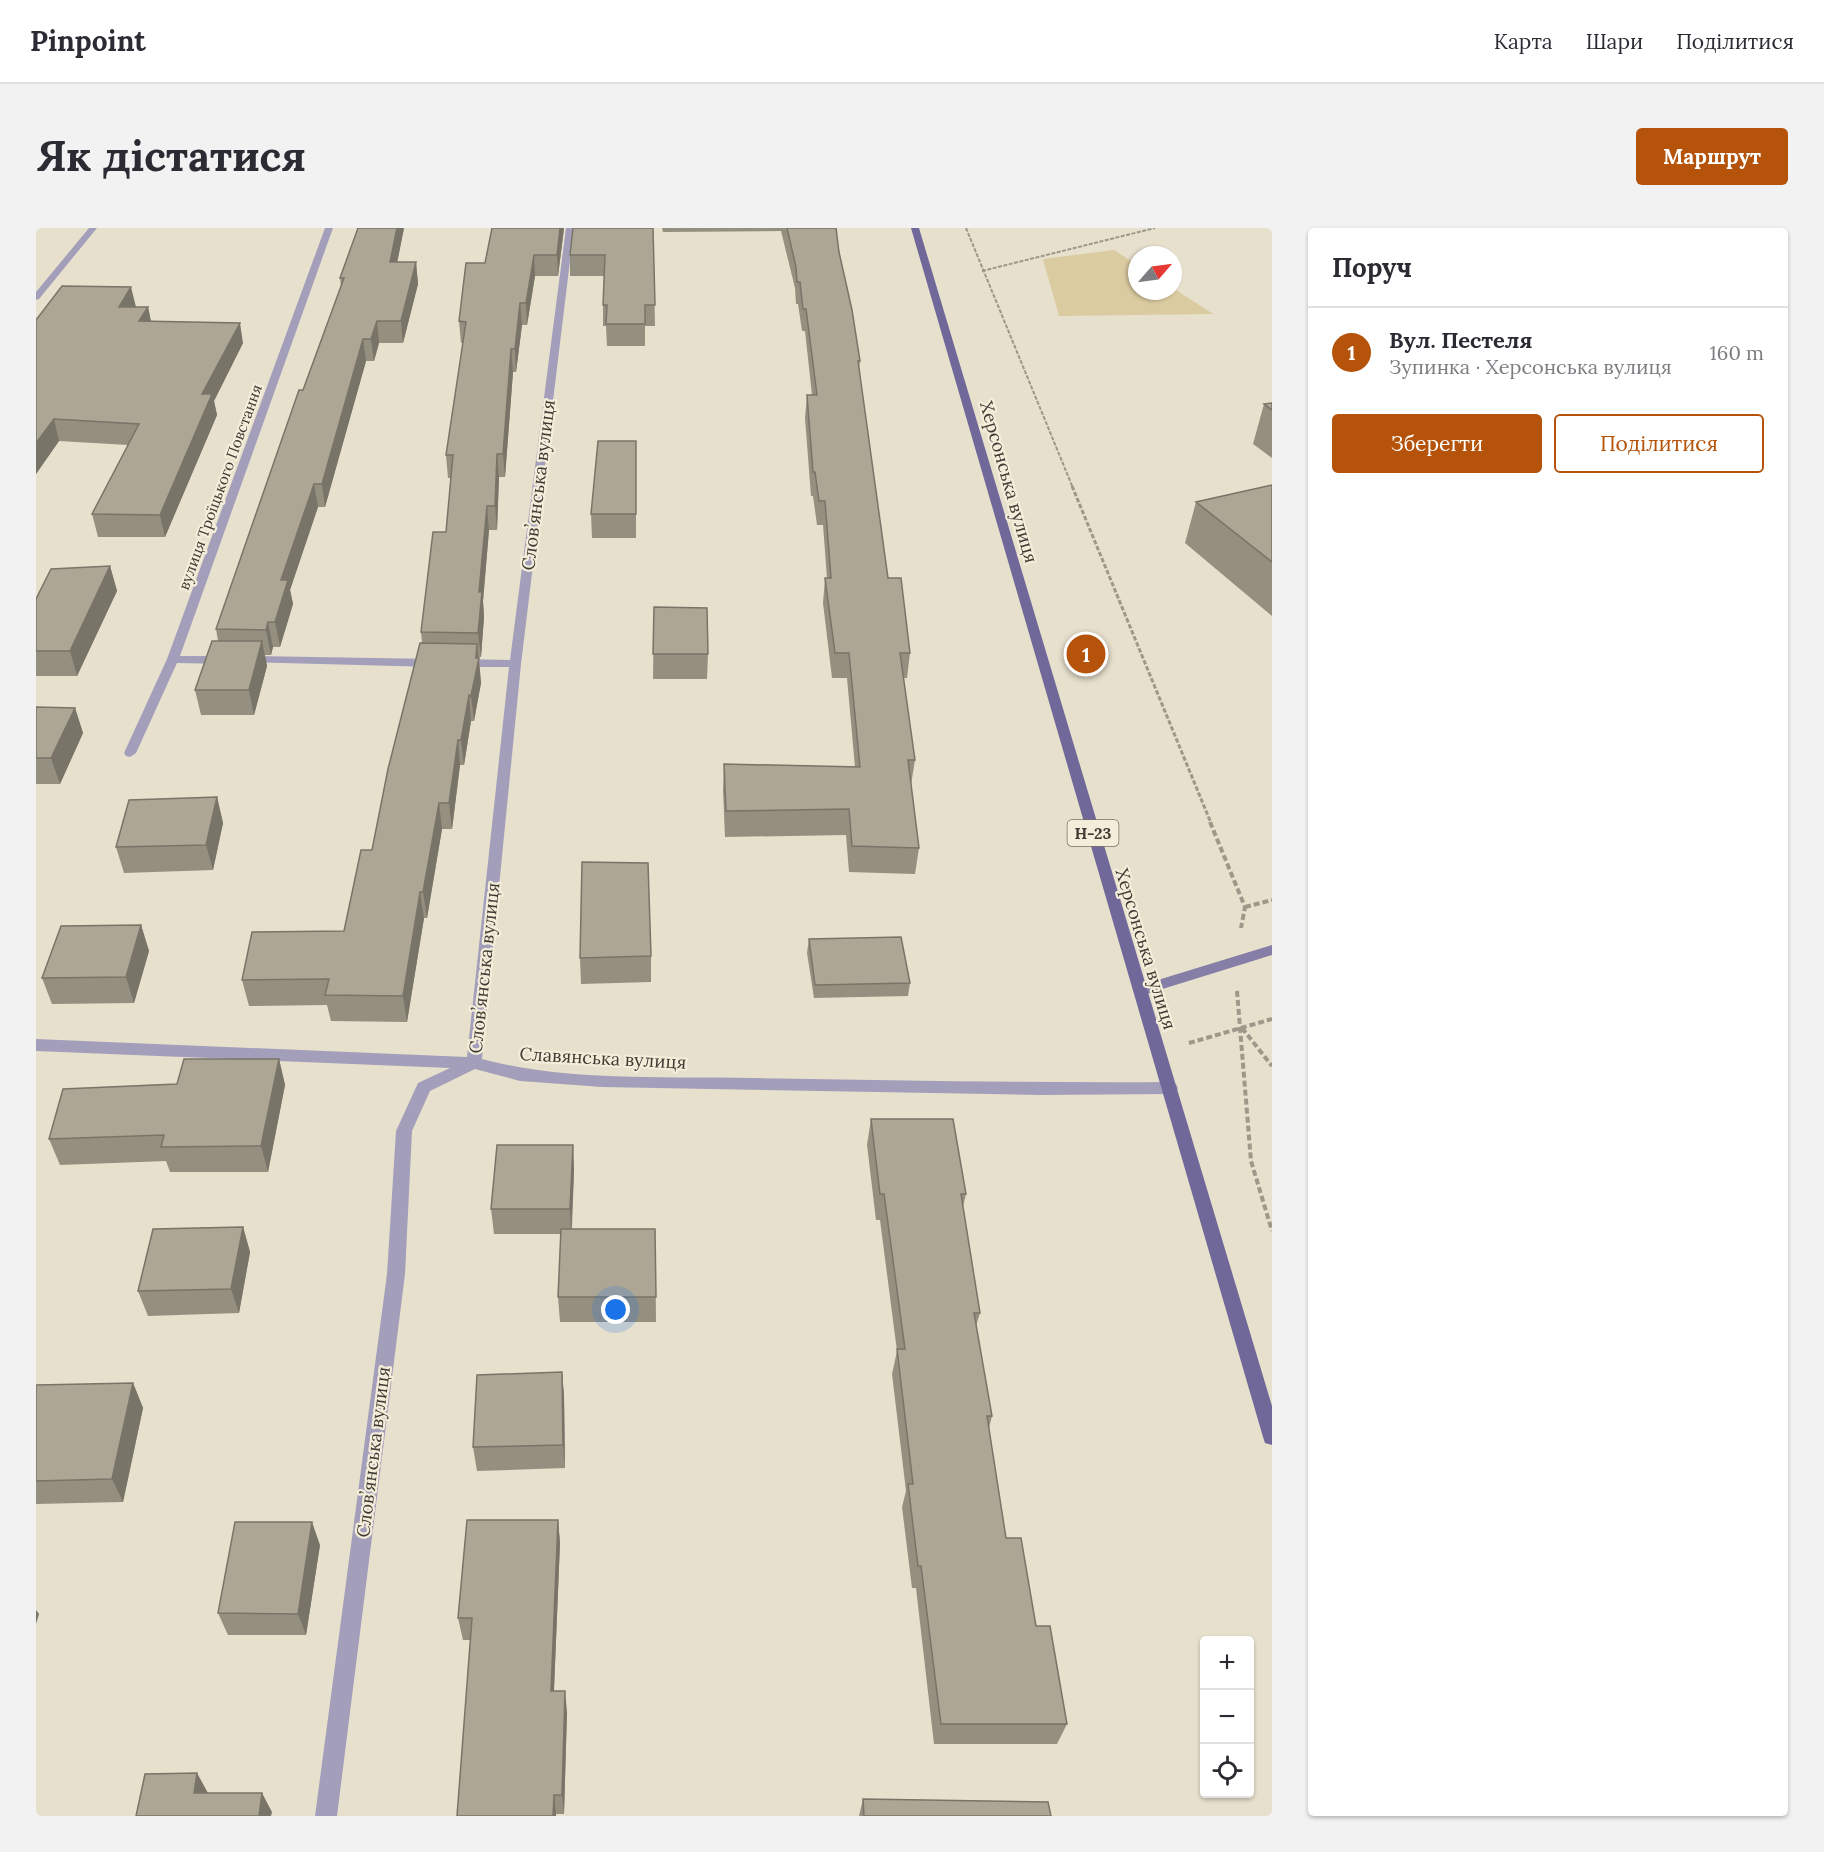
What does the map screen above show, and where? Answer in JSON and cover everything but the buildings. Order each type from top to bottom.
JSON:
[{"type":"main road","name":"Херсонська вулиця","points":[[915,228],[1272,1437]]},
{"type":"street","points":[[36,297],[93,228]]},
{"type":"street","name":"вулиця Троїцького Повстання","points":[[130,753],[173,659],[329,228]]},
{"type":"street","name":"Словʼянська вулиця","points":[[326,1816],[396,1274],[404,1131],[424,1087],[474,1064],[515,664],[570,228]]},
{"type":"street","points":[[173,659],[515,664]]},
{"type":"street","points":[[1140,991],[1272,950]]},
{"type":"street","name":"Славянська вулиця","points":[[36,1045],[474,1064],[520,1075],[602,1081],[1028,1089],[1170,1088]]},
{"type":"path","points":[[966,228],[1245,907],[1233,961],[1241,1028],[1251,1161],[1272,1231]]},
{"type":"path","points":[[982,271],[1155,228]]},
{"type":"path","points":[[1245,907],[1272,900]]},
{"type":"path","points":[[1241,1028],[1272,1066]]},
{"type":"shaded area","points":[[1114,250],[1128,259],[1128,300],[1182,300],[1182,294],[1213,314],[1059,316],[1043,259]]},
{"type":"place","name":"Вул. Пестеля","points":[[1086,654]]}]
